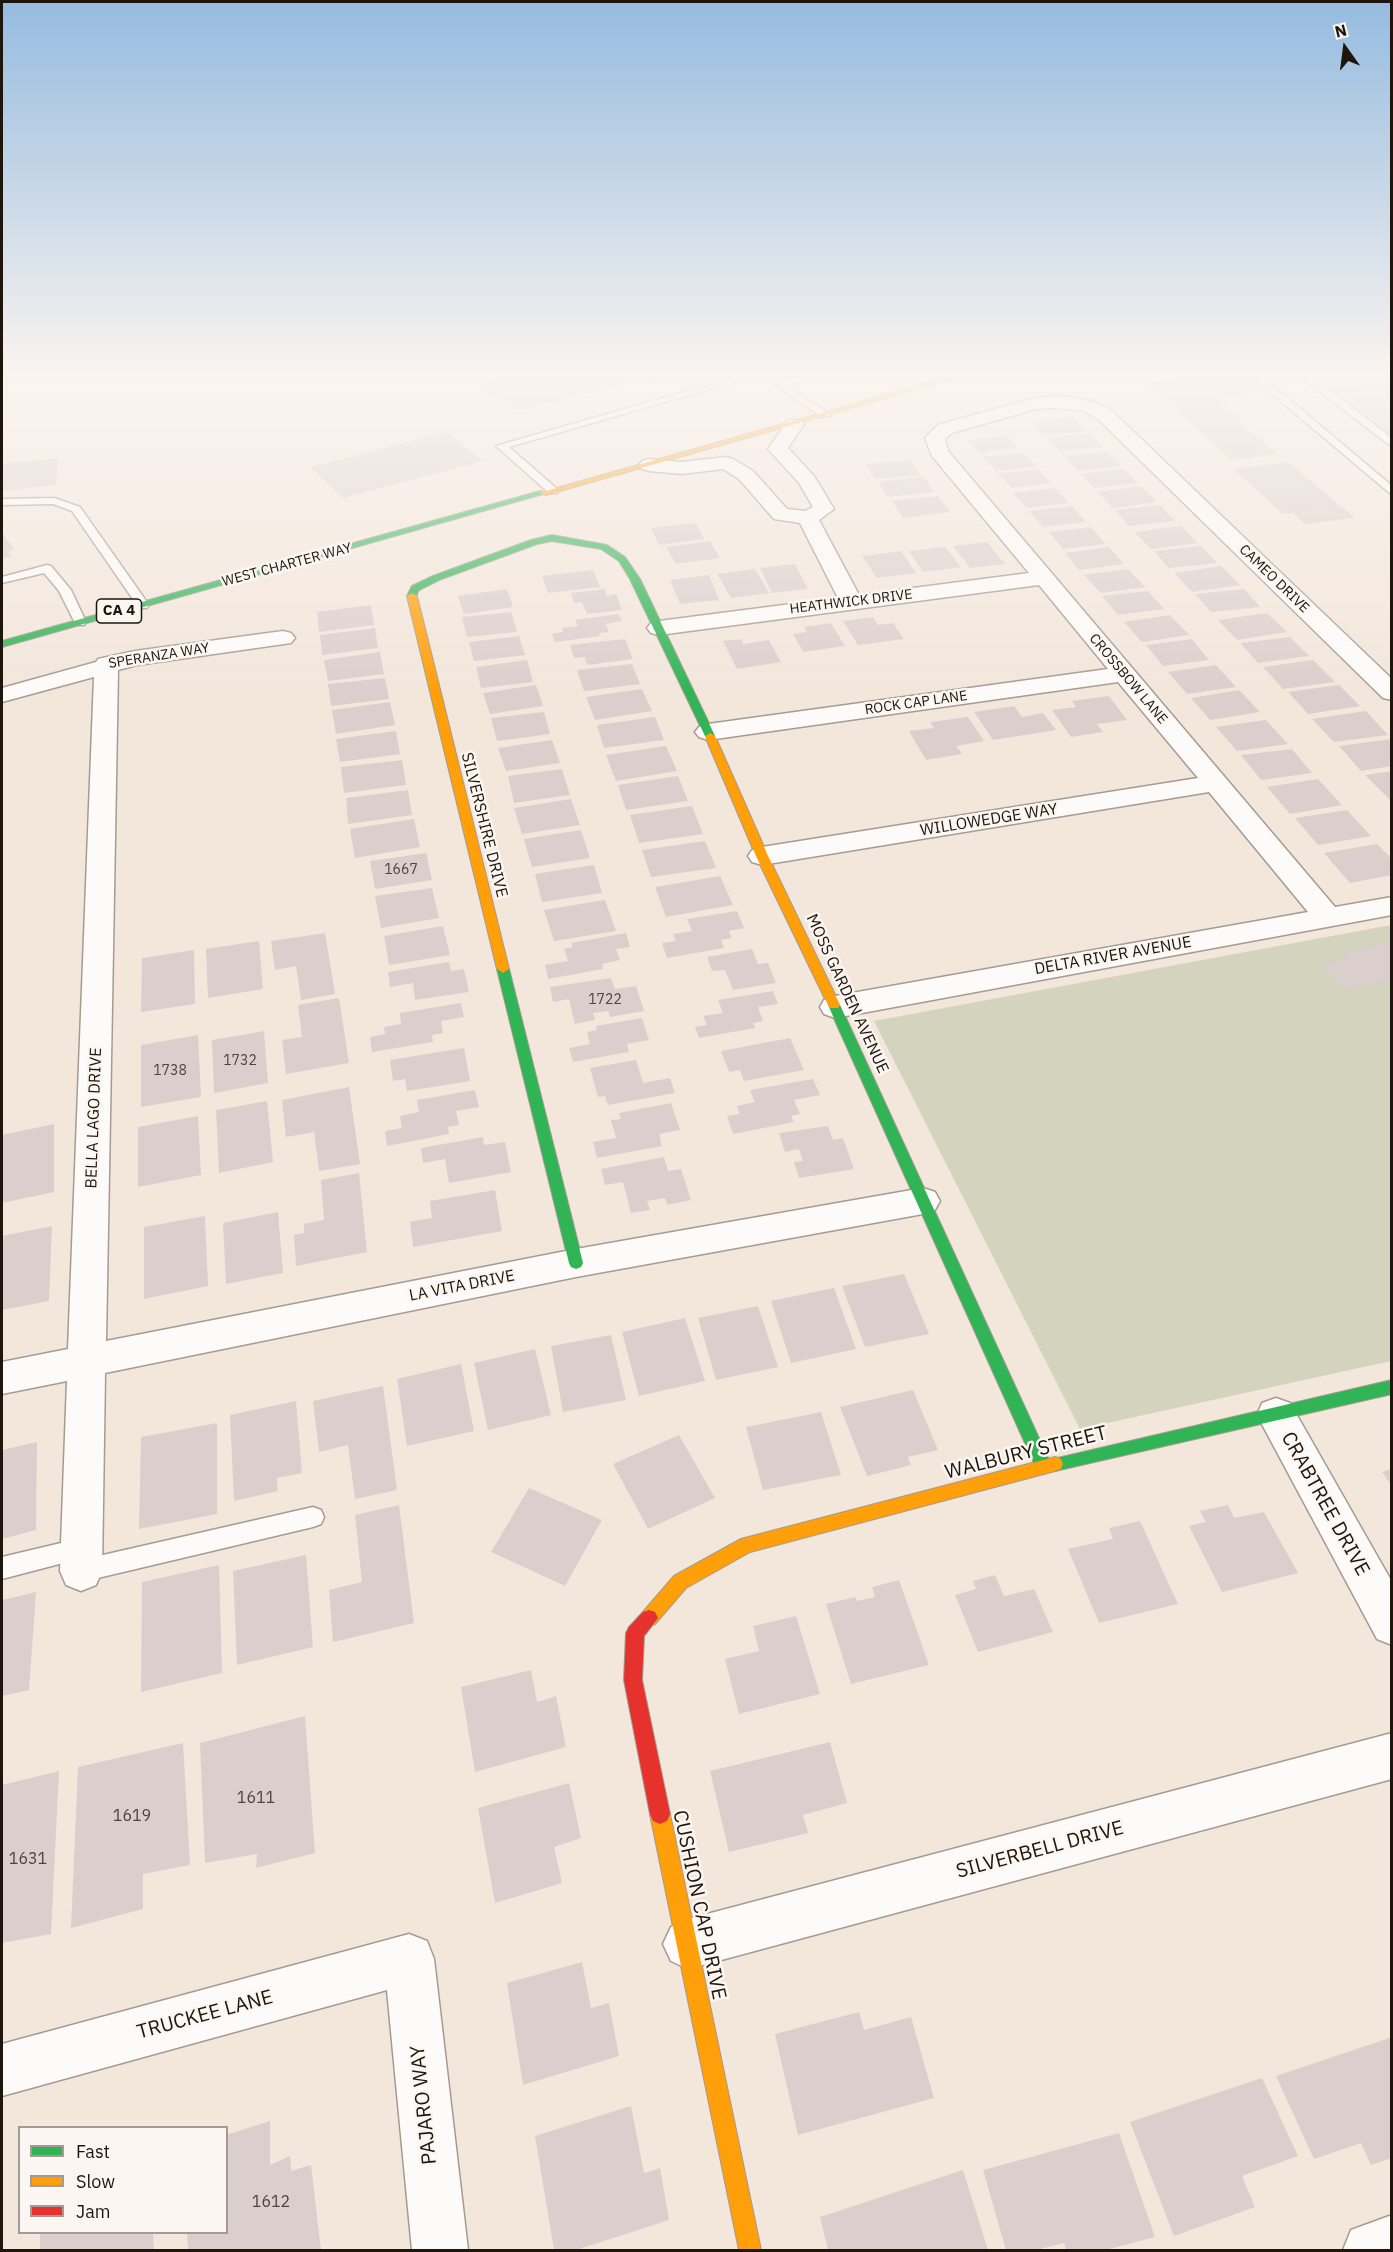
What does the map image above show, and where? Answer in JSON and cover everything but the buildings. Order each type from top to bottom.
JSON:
[{"type":"main road","name":"WEST CHARTER WAY","points":[[2,644],[583,483]]},
{"type":"main road","name":"SILVERSHIRE DRIVE","points":[[576,1263],[411,597],[415,588],[436,578],[534,542],[552,538],[604,546]]},
{"type":"main road","name":"MOSS GARDEN AVENUE","points":[[604,546],[622,559],[660,628],[762,856],[836,1006],[1044,1467]]},
{"type":"main road","name":"WALBURY STREET","points":[[680,1582],[747,1545],[1044,1467],[1392,1387]]},
{"type":"main road","name":"CUSHION CAP DRIVE","points":[[680,1582],[635,1633],[633,1680],[750,2250]]},
{"type":"street","points":[[753,483],[781,515],[808,518],[824,509],[809,483]]},
{"type":"street","name":"CROSSBOW LANE","points":[[965,483],[1328,917]]},
{"type":"street","name":"CAMEO DRIVE","points":[[1175,483],[1392,693]]},
{"type":"street","points":[[808,518],[851,602]]},
{"type":"street","name":"HEATHWICK DRIVE","points":[[660,628],[1043,578]]},
{"type":"street","name":"SPERANZA WAY","points":[[2,695],[106,664],[135,658],[284,638]]},
{"type":"street","name":"BELLA LAGO DRIVE","points":[[81,1560],[106,664]]},
{"type":"street","name":"ROCK CAP LANE","points":[[708,732],[1124,674]]},
{"type":"street","name":"WILLOWEDGE WAY","points":[[762,856],[1215,783]]},
{"type":"street","name":"DELTA RIVER AVENUE","points":[[836,1006],[1392,906]]},
{"type":"street","name":"LA VITA DRIVE","points":[[2,1378],[576,1263],[924,1201]]},
{"type":"street","name":"CRABTREE DRIVE","points":[[1276,1415],[1392,1624]]},
{"type":"street","name":"SILVERBELL DRIVE","points":[[688,1944],[1392,1756]]},
{"type":"street","name":"TRUCKEE LANE","points":[[2,2070],[409,1959]]},
{"type":"street","name":"PAJARO WAY","points":[[409,1959],[440,2250]]},
{"type":"street","points":[[1371,2250],[1392,2243]]},
{"type":"lane","points":[[545,483],[554,491]]},
{"type":"lane","points":[[2,502],[54,501],[76,509],[143,604]]},
{"type":"lane","points":[[2,580],[47,569],[65,590],[80,622]]},
{"type":"lane","points":[[2,1568],[81,1560],[313,1517]]},
{"type":"green space","points":[[1391,925],[1391,1361],[1080,1429],[874,1021]]},
{"type":"traffic: fast","points":[[2,644],[543,493]]},
{"type":"traffic: fast","points":[[412,596],[415,588],[436,578],[534,542],[552,538],[604,547],[622,559],[635,579],[710,736]]},
{"type":"traffic: fast","points":[[503,969],[576,1263]]},
{"type":"traffic: fast","points":[[834,1005],[1044,1467]]},
{"type":"traffic: fast","points":[[1055,1464],[1392,1387]]},
{"type":"traffic: slow","points":[[543,493],[578,483]]},
{"type":"traffic: slow","points":[[412,596],[503,969]]},
{"type":"traffic: slow","points":[[710,736],[762,856],[834,1005]]},
{"type":"traffic: slow","points":[[649,1618],[680,1582],[747,1545],[1055,1464]]},
{"type":"traffic: slow","points":[[660,1814],[750,2250]]},
{"type":"traffic: jam","points":[[649,1618],[635,1633],[633,1680],[660,1814]]}]
